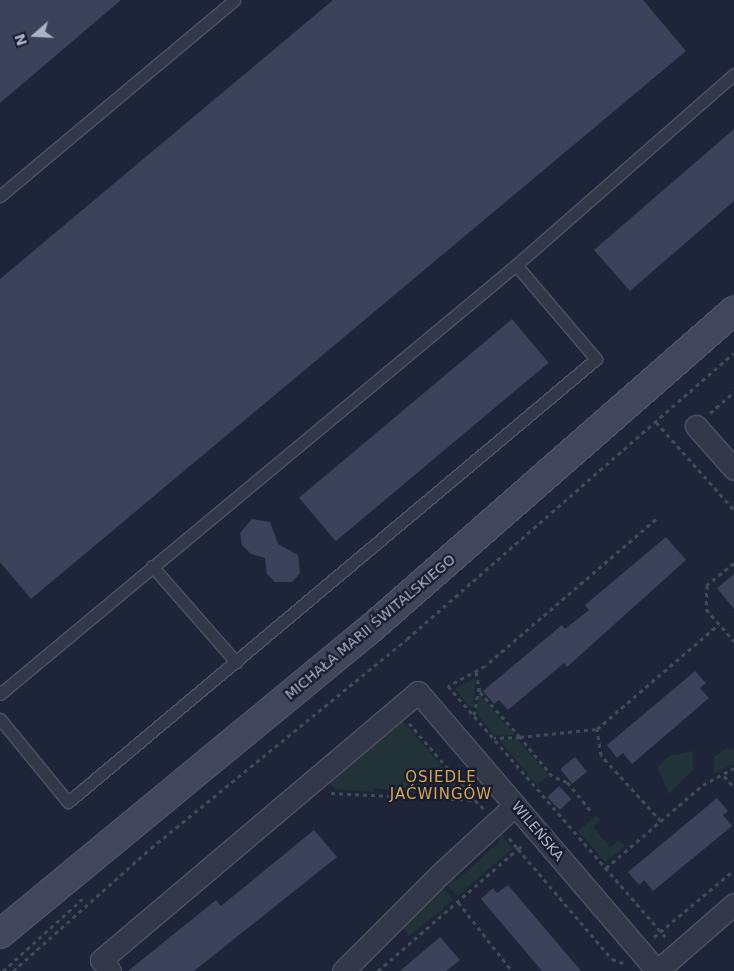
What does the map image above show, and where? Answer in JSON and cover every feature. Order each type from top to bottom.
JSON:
[{"type":"main road","name":"MICHAŁA MARII ŚWITALSKIEGO","points":[[0,934],[368,631],[734,311]]},
{"type":"street","points":[[696,426],[733,464]]},
{"type":"street","name":"WILEŃSKA","points":[[398,710],[418,692],[538,832],[632,957],[657,971]]},
{"type":"street","points":[[110,971],[101,960],[398,710]]},
{"type":"street","points":[[343,971],[515,805]]},
{"type":"street","points":[[657,971],[734,904]]},
{"type":"lane","points":[[0,196],[234,0]]},
{"type":"lane","points":[[0,694],[516,265],[734,74]]},
{"type":"lane","points":[[0,719],[68,802],[596,359],[516,265]]},
{"type":"lane","points":[[152,566],[236,662]]},
{"type":"path","points":[[13,971],[150,848],[373,668],[734,353]]},
{"type":"path","points":[[696,426],[734,392]]},
{"type":"path","points":[[656,422],[734,510]]},
{"type":"path","points":[[656,520],[476,671],[448,686],[678,952]]},
{"type":"path","points":[[734,563],[707,585],[706,609],[734,641]]},
{"type":"path","points":[[494,738],[597,729],[718,624]]},
{"type":"path","points":[[474,715],[479,687],[476,671]]},
{"type":"path","points":[[479,687],[552,776],[566,782],[590,810]]},
{"type":"path","points":[[398,710],[475,800],[497,822],[612,958],[632,957]]},
{"type":"path","points":[[597,729],[601,755],[661,821]]},
{"type":"path","points":[[606,868],[703,785],[724,776],[734,768]]},
{"type":"path","points":[[724,776],[734,787]]},
{"type":"path","points":[[317,778],[331,792],[475,800]]},
{"type":"path","points":[[378,971],[560,814]]},
{"type":"path","points":[[629,971],[632,957],[734,870]]},
{"type":"path","points":[[3,971],[81,900]]},
{"type":"path","points":[[458,902],[512,971]]},
{"type":"shaded area","points":[[475,678],[476,680],[473,710],[455,689]]},
{"type":"shaded area","points":[[479,693],[515,735],[495,736],[476,713]]},
{"type":"shaded area","points":[[401,719],[467,795],[464,798],[373,788],[373,792],[335,789],[327,780]]},
{"type":"shaded area","points":[[517,739],[549,775],[537,785],[499,740]]},
{"type":"shaded area","points":[[728,748],[734,750],[734,764],[713,774],[714,757]]},
{"type":"shaded area","points":[[693,751],[693,770],[669,794],[657,767],[669,756]]},
{"type":"shaded area","points":[[596,816],[601,819],[593,827],[610,847],[619,840],[625,846],[605,862],[578,831]]},
{"type":"shaded area","points":[[500,833],[512,849],[457,896],[444,881],[457,880],[499,842]]},
{"type":"shaded area","points":[[440,884],[453,900],[409,936],[401,926]]},
{"type":"building","points":[[0,0],[121,0],[0,103]]},
{"type":"building","points":[[333,0],[643,0],[686,51],[31,599],[0,562],[0,279]]},
{"type":"building","points":[[734,129],[734,201],[630,291],[594,250]]},
{"type":"building","points":[[512,319],[549,363],[336,541],[299,498]]},
{"type":"building","points":[[252,519],[270,522],[278,544],[298,555],[300,573],[292,582],[275,582],[267,574],[265,558],[251,554],[242,545],[240,533]]},
{"type":"building","points":[[666,537],[686,560],[567,667],[564,663],[508,710],[499,700],[494,704],[483,691],[562,625],[565,629],[589,610],[585,605]]},
{"type":"building","points":[[734,574],[734,609],[717,588]]},
{"type":"building","points":[[695,671],[706,683],[700,688],[709,698],[632,764],[623,753],[617,758],[607,745]]},
{"type":"building","points":[[575,757],[587,772],[572,784],[560,769]]},
{"type":"building","points":[[559,786],[571,799],[560,810],[547,797]]},
{"type":"building","points":[[717,798],[728,811],[723,815],[732,826],[653,891],[644,880],[639,885],[628,872]]},
{"type":"building","points":[[314,830],[337,857],[194,971],[128,971],[216,900],[221,906]]},
{"type":"building","points":[[508,885],[581,971],[542,971],[481,899],[493,888],[497,893]]},
{"type":"building","points":[[440,937],[460,960],[446,971],[400,971]]},
{"type":"district","name":"OSIEDLE JAĆWINGÓW","points":[[441,786]]}]
